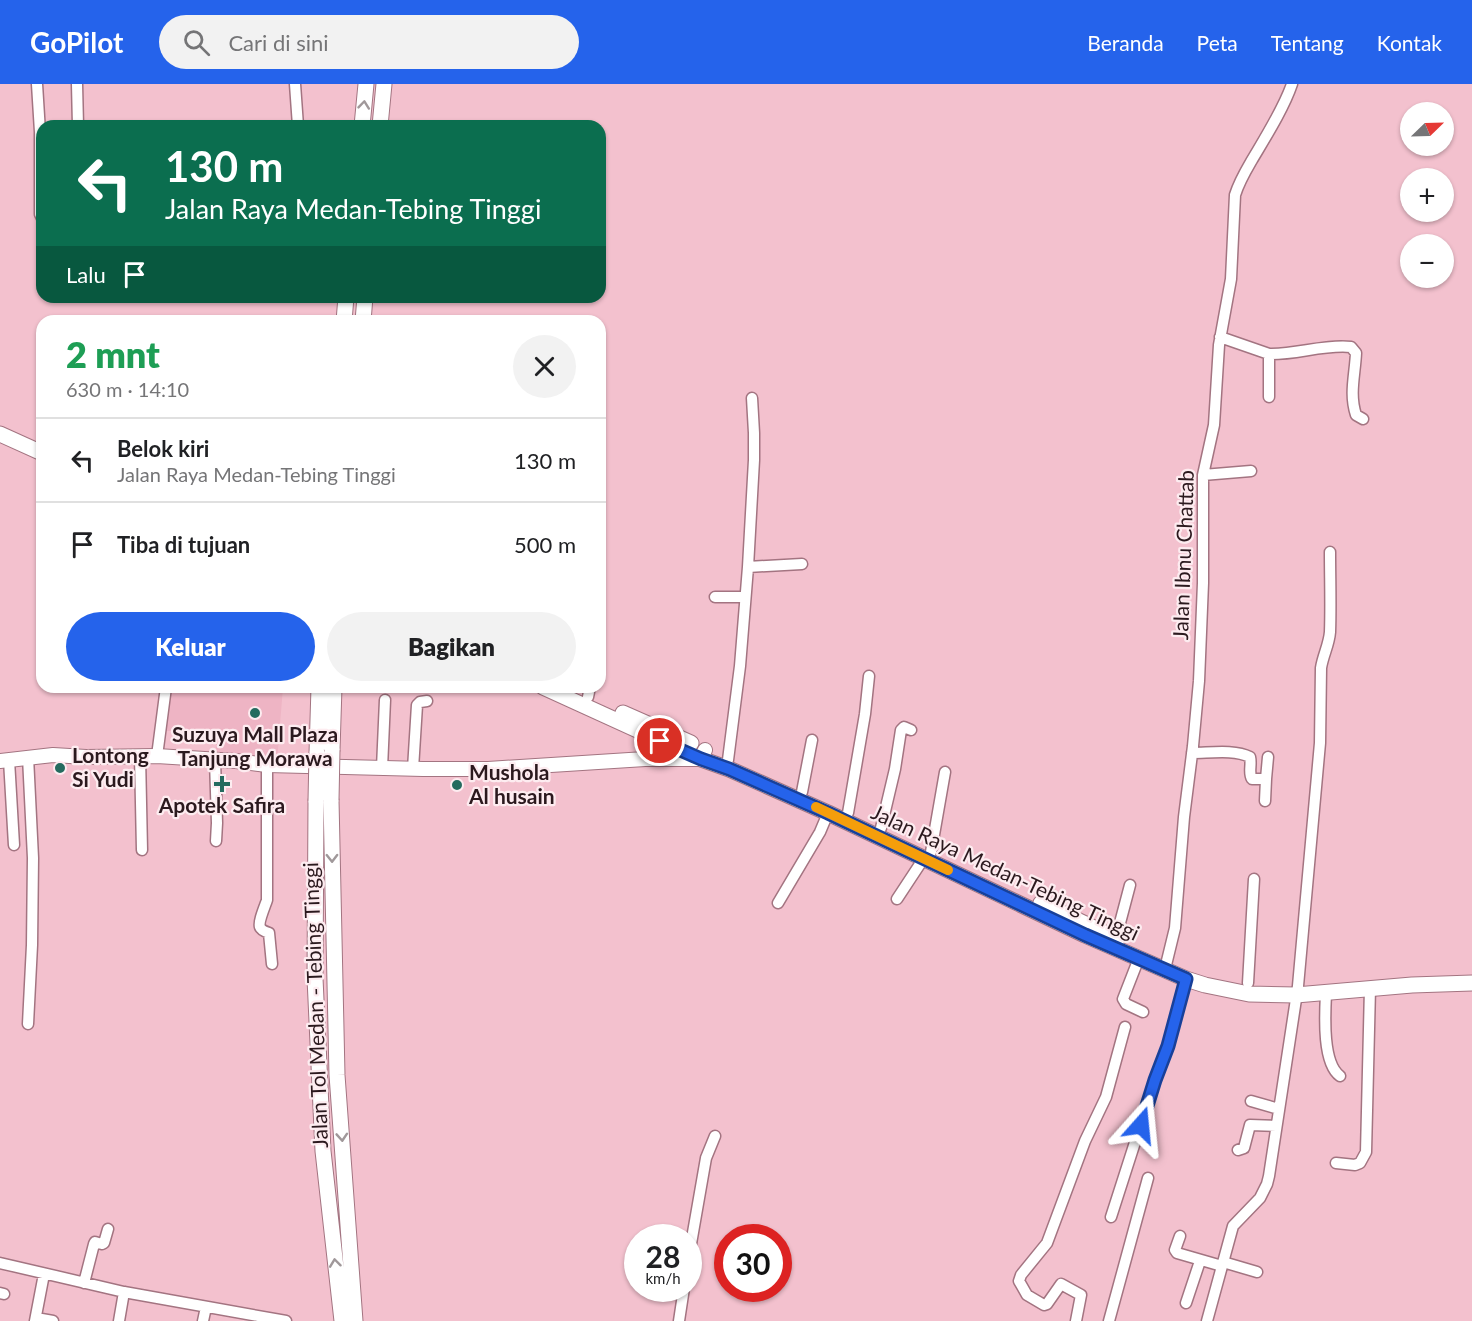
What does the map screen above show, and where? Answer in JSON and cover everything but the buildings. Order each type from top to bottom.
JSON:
[{"type":"highway","points":[[363,120],[366,84]]},
{"type":"highway","points":[[381,120],[384,84]]},
{"type":"highway","points":[[0,434],[36,450]]},
{"type":"highway","points":[[0,445],[36,461]]},
{"type":"highway","points":[[319,693],[324,752]]},
{"type":"highway","name":"Jalan Tol Medan - Tebing Tinggi","points":[[333,693],[324,752],[323,800],[337,1075],[355,1321]]},
{"type":"highway","name":"Jalan Raya Medan-Tebing Tinggi","points":[[555,693],[673,753],[703,754],[728,760],[802,792],[881,828],[927,855],[1085,935],[1139,958],[1218,979],[1297,991],[1326,993],[1472,982]]},
{"type":"highway","name":"Jalan Raya Medan-Tebing Tinggi","points":[[591,693],[729,769],[1073,917],[1116,938],[1186,979],[1249,994],[1297,991],[1320,985],[1399,975],[1472,972]]},
{"type":"highway","points":[[323,800],[315,978],[323,1151],[342,1321]]},
{"type":"main road","points":[[5,760],[53,755],[157,756],[267,765],[488,769],[613,761],[673,753]]},
{"type":"street","points":[[37,84],[39,120]]},
{"type":"street","points":[[77,84],[78,120]]},
{"type":"street","points":[[295,84],[298,120]]},
{"type":"street","name":"Jalan Ibnu Chattab","points":[[1166,966],[1175,928],[1199,681],[1203,583],[1203,475],[1215,416],[1220,337],[1231,279],[1234,206],[1238,187],[1292,84]]},
{"type":"street","points":[[1220,337],[1269,354],[1283,355],[1351,347],[1356,353],[1352,391],[1354,406],[1356,415],[1363,419]]},
{"type":"street","points":[[1269,354],[1269,397]]},
{"type":"street","points":[[728,760],[740,666],[748,567],[754,460],[752,398]]},
{"type":"street","points":[[1206,460],[1219,473]]},
{"type":"street","points":[[1203,475],[1251,471]]},
{"type":"street","points":[[1207,1321],[1233,1226],[1260,1198],[1267,1184],[1279,1109],[1297,991],[1320,743],[1322,668],[1330,632],[1330,552]]},
{"type":"street","points":[[748,567],[802,564]]},
{"type":"street","points":[[715,597],[745,597]]},
{"type":"street","points":[[848,813],[865,714],[869,676]]},
{"type":"street","points":[[157,756],[165,693]]},
{"type":"street","points":[[382,768],[385,700]]},
{"type":"street","points":[[413,769],[417,705],[427,700]]},
{"type":"street","points":[[881,828],[895,769],[901,730],[904,728],[911,730]]},
{"type":"street","points":[[802,792],[812,740]]},
{"type":"street","points":[[1192,753],[1235,753],[1251,757],[1252,779],[1266,779]]},
{"type":"street","points":[[140,756],[142,850]]},
{"type":"street","points":[[28,757],[33,858],[28,1024]]},
{"type":"street","points":[[1266,801],[1268,758]]},
{"type":"street","points":[[5,760],[14,845]]},
{"type":"street","points":[[215,760],[216,841]]},
{"type":"street","points":[[267,765],[267,900],[260,928],[269,933],[272,964]]},
{"type":"street","points":[[897,899],[927,855],[945,772]]},
{"type":"street","points":[[778,903],[820,832],[828,813]]},
{"type":"street","points":[[1248,983],[1254,879]]},
{"type":"street","points":[[1116,938],[1130,885]]},
{"type":"street","points":[[1139,958],[1123,999],[1129,1006],[1143,1012]]},
{"type":"street","points":[[1111,1217],[1168,1046],[1186,979]]},
{"type":"street","points":[[1336,1163],[1354,1165],[1360,1163],[1366,1152],[1370,988]]},
{"type":"street","points":[[1326,993],[1325,1025],[1328,1050],[1332,1068],[1340,1076]]},
{"type":"street","points":[[1076,1321],[1081,1295],[1061,1284],[1044,1305],[1027,1294],[1019,1281],[1021,1275],[1047,1243],[1085,1141],[1106,1097],[1125,1027]]},
{"type":"street","points":[[1251,1101],[1279,1109]]},
{"type":"street","points":[[1238,1150],[1244,1148],[1250,1125],[1276,1126]]},
{"type":"street","points":[[694,1224],[706,1158],[715,1136]]},
{"type":"street","points":[[1109,1321],[1148,1178]]},
{"type":"street","points":[[84,1283],[93,1244],[95,1242],[104,1243],[108,1229]]},
{"type":"street","points":[[1180,1236],[1175,1250],[1177,1253],[1200,1261],[1257,1272]]},
{"type":"street","points":[[1186,1302],[1200,1261]]},
{"type":"street","points":[[0,1263],[124,1292],[258,1319],[286,1321]]},
{"type":"street","points":[[44,1274],[35,1319],[53,1321]]},
{"type":"street","points":[[119,1321],[124,1292]]},
{"type":"street","points":[[679,1321],[682,1302]]},
{"type":"street","points":[[203,1321],[206,1307]]},
{"type":"shaded area","points":[[169,693],[283,693],[277,762],[215,758],[217,731],[162,731]]},
{"type":"slow traffic","points":[[816,807],[948,870]]},
{"type":"place","name":"Suzuya Mall Plaza Tanjung Morawa","points":[[255,713]]},
{"type":"place","name":"Lontong Si Yudi","points":[[60,768]]},
{"type":"place","name":"Apotek Safira","points":[[222,784]]},
{"type":"place","name":"Mushola Al husain","points":[[457,785]]},
{"type":"route","points":[[660,741],[828,813],[1085,935],[1186,979],[1168,1046],[1141,1125]]}]
